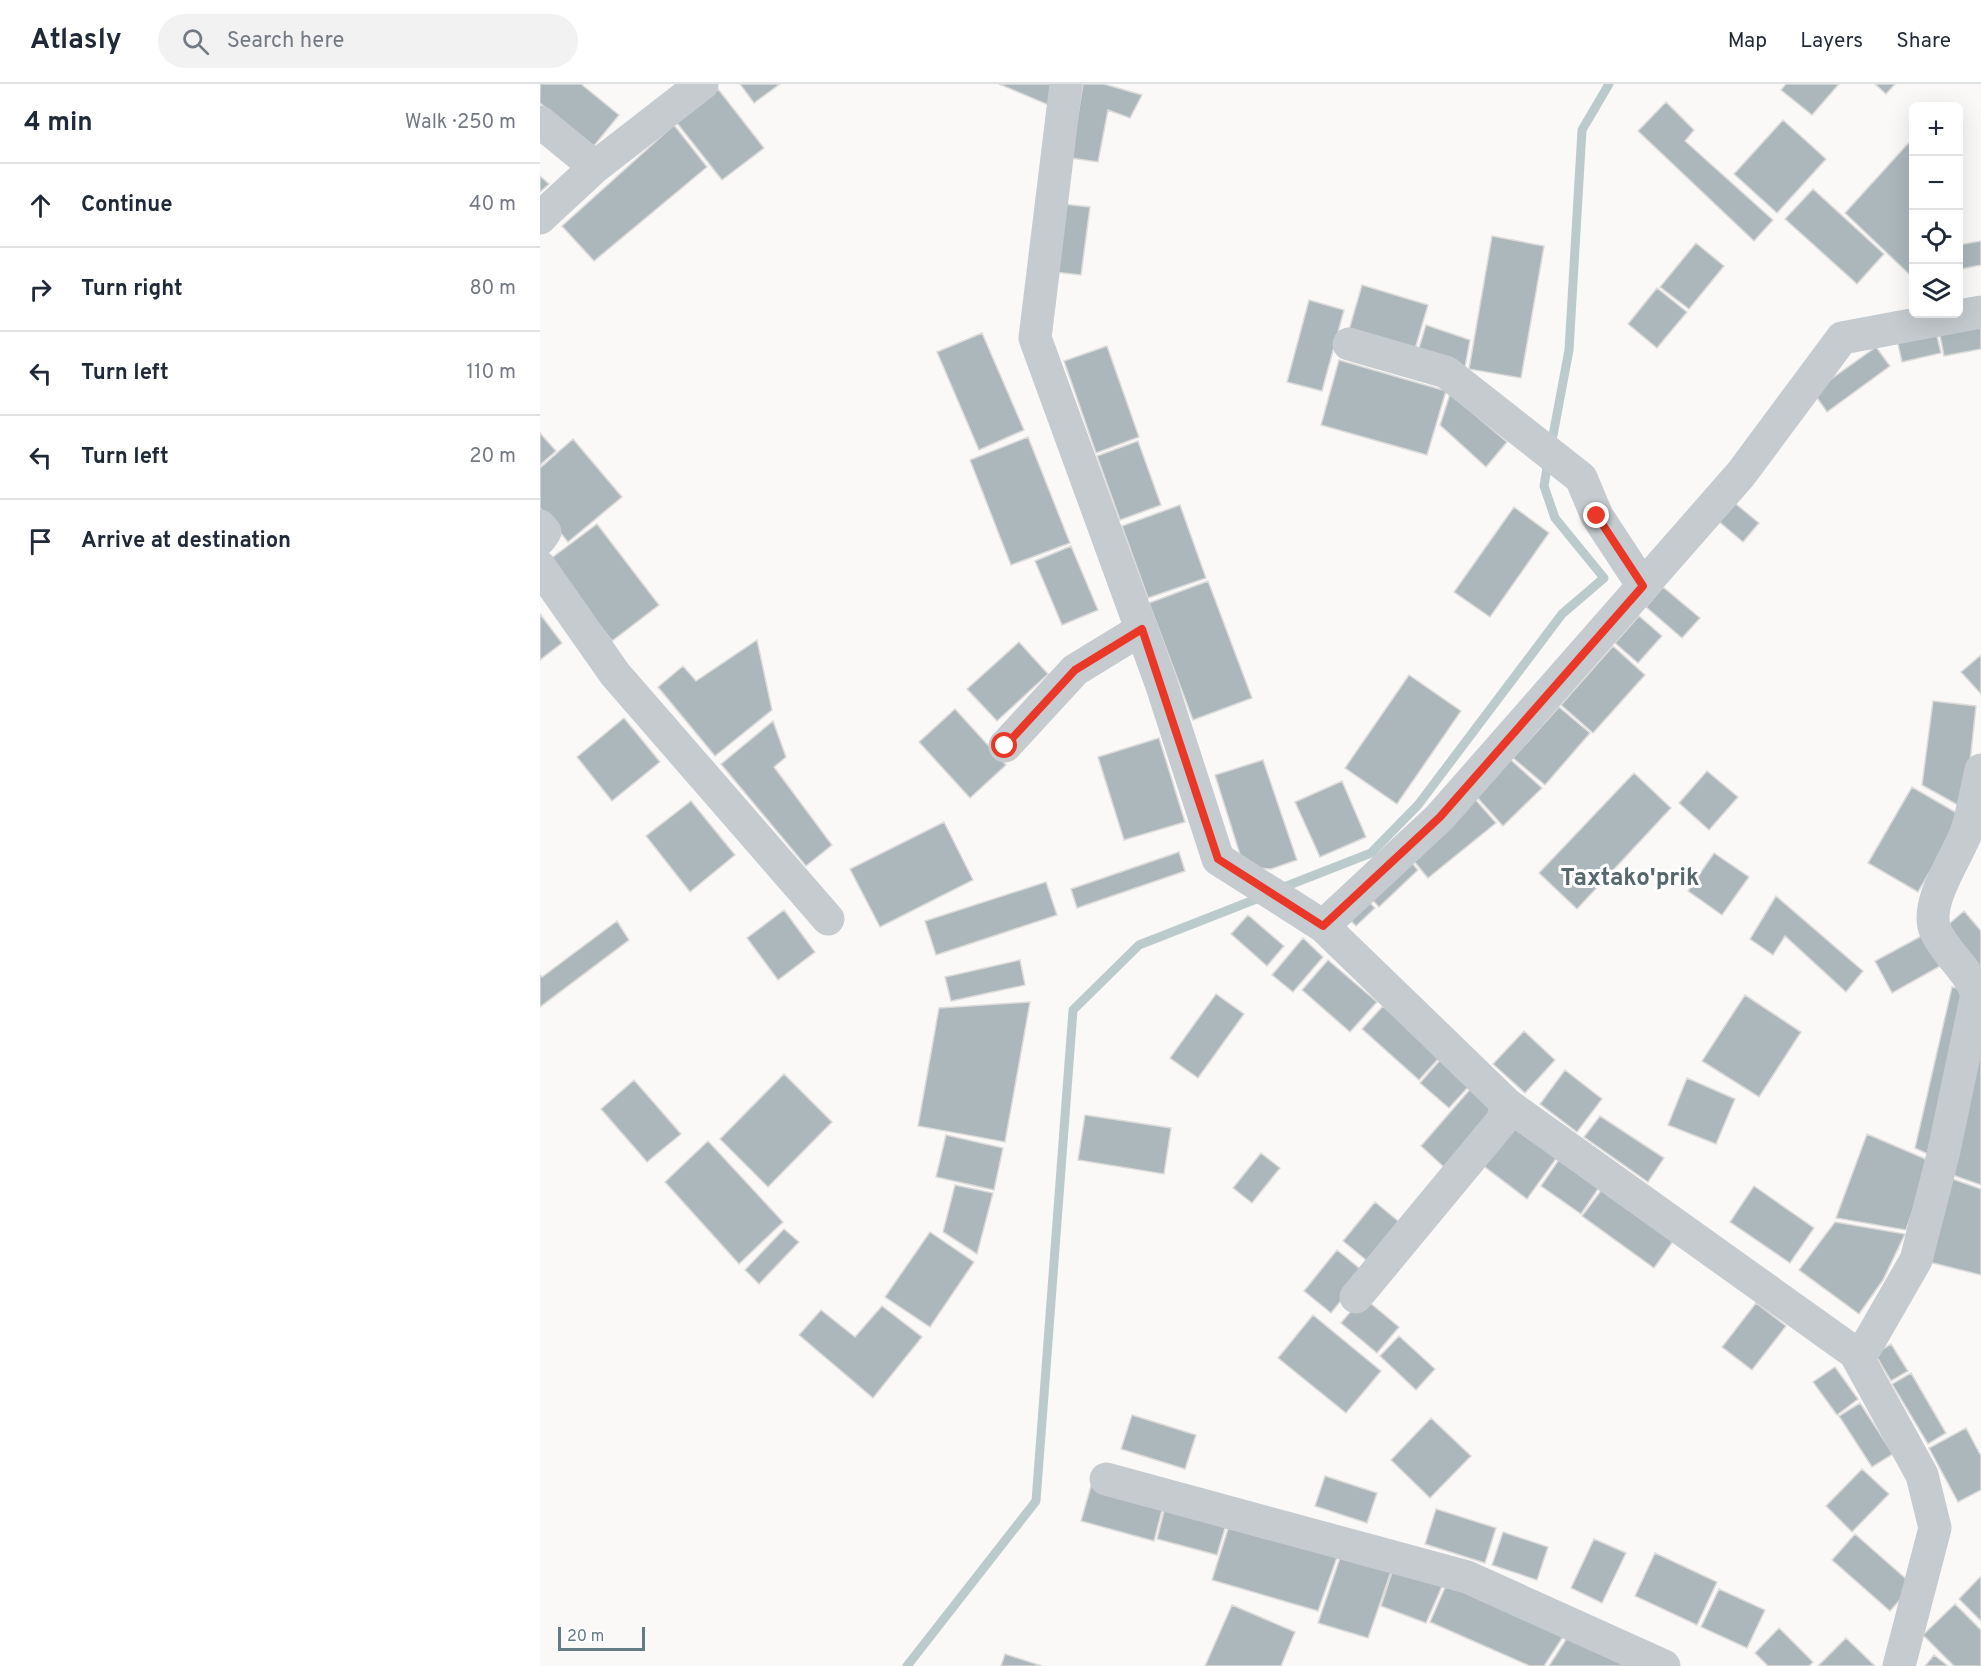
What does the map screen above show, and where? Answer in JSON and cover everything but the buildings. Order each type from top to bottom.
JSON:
[{"type":"street","points":[[540,218],[595,167],[702,84]]},
{"type":"street","points":[[1066,84],[1035,338],[1142,629],[1218,859],[1312,920],[1508,1105],[1855,1353],[1922,1474],[1935,1528],[1899,1666]]},
{"type":"street","points":[[540,122],[595,167]]},
{"type":"street","points":[[1312,920],[1440,817],[1741,474],[1842,338],[1981,312]]},
{"type":"street","points":[[1349,344],[1446,372],[1581,478],[1597,516],[1643,586]]},
{"type":"street","points":[[540,526],[545,532],[540,539]]},
{"type":"street","points":[[540,567],[615,674],[828,919]]},
{"type":"street","points":[[1005,746],[1075,670],[1142,629]]},
{"type":"street","points":[[1855,1353],[1866,1347],[1916,1260],[1942,1155],[1975,1040],[1977,994],[1972,979],[1935,932],[1932,914],[1938,893],[1966,831],[1981,770]]},
{"type":"street","points":[[1356,1297],[1501,1122],[1508,1105]]},
{"type":"street","points":[[1106,1479],[1467,1577],[1664,1666]]},
{"type":"waterway","points":[[1551,446],[1569,350],[1582,130],[1609,84]]},
{"type":"waterway","points":[[1279,889],[1371,853],[1418,805],[1562,614],[1604,578],[1555,518],[1544,486],[1548,462]]},
{"type":"waterway","points":[[907,1666],[1036,1501],[1073,1010],[1139,945],[1264,896]]},
{"type":"district","name":"Taxtako'prik","points":[[1630,879]]},
{"type":"route","points":[[1005,746],[1075,670],[1142,629],[1218,859],[1323,926],[1440,817],[1643,586],[1597,516]]}]
